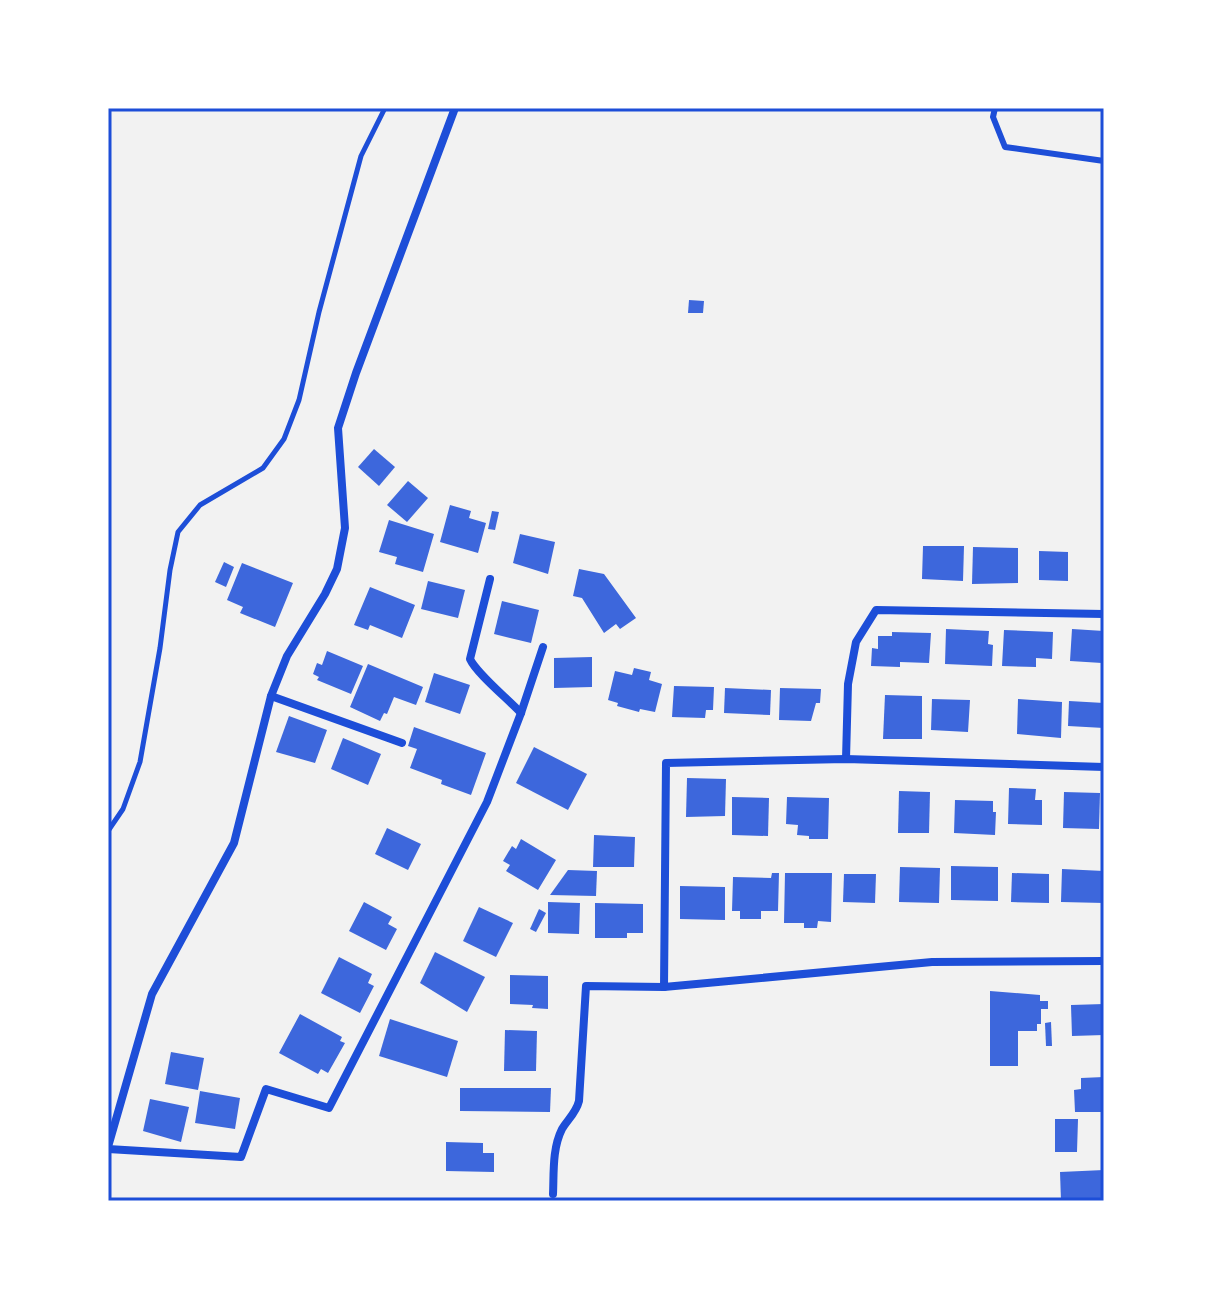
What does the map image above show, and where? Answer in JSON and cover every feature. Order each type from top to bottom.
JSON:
[{"type":"street","points":[[455,108],[338,428],[345,528],[337,569],[287,656],[271,696],[234,843],[152,994],[108,1148],[241,1157],[266,1089],[329,1108],[487,802],[543,647]]},
{"type":"street","points":[[490,579],[470,659],[475,669],[521,713]]},
{"type":"street","points":[[846,759],[848,684],[856,642],[876,610],[1104,614]]},
{"type":"street","points":[[271,696],[402,743]]},
{"type":"street","points":[[664,987],[666,763],[846,759],[1104,767]]},
{"type":"street","points":[[553,1194],[555,1148],[562,1129],[579,1101],[586,986],[664,987],[932,962],[1104,961]]},
{"type":"lane","points":[[995,108],[993,117],[1005,147],[1104,161]]},
{"type":"path","points":[[108,831],[123,809],[140,762],[178,532],[200,505],[263,468],[284,439],[299,400],[361,156],[385,108]]},
{"type":"building","points":[[689,300],[704,301],[703,313],[688,313]]},
{"type":"building","points":[[374,449],[395,467],[379,486],[358,467]]},
{"type":"building","points":[[408,481],[428,498],[407,522],[387,505]]},
{"type":"building","points":[[450,505],[471,511],[469,518],[486,523],[478,553],[440,542]]},
{"type":"building","points":[[492,511],[499,512],[495,530],[488,529]]},
{"type":"building","points":[[389,520],[434,534],[423,572],[395,564],[397,557],[379,552]]},
{"type":"building","points":[[520,534],[555,542],[548,574],[513,563]]},
{"type":"building","points":[[923,546],[964,546],[963,581],[922,579]]},
{"type":"building","points":[[973,547],[1018,548],[1018,583],[972,584]]},
{"type":"building","points":[[1039,551],[1068,552],[1068,581],[1039,580]]},
{"type":"building","points":[[224,562],[234,567],[226,587],[215,582]]},
{"type":"building","points":[[242,563],[293,583],[275,627],[240,613],[243,607],[227,600]]},
{"type":"building","points":[[579,569],[604,574],[636,618],[620,629],[616,624],[604,633],[582,598],[573,596]]},
{"type":"building","points":[[428,581],[465,590],[458,618],[421,609]]},
{"type":"building","points":[[370,587],[415,605],[402,638],[370,625],[368,630],[354,625]]},
{"type":"building","points":[[502,601],[539,610],[531,643],[494,634]]},
{"type":"building","points":[[946,629],[989,631],[988,644],[993,645],[992,666],[945,664]]},
{"type":"building","points":[[1072,629],[1104,631],[1102,663],[1070,661]]},
{"type":"building","points":[[1004,630],[1053,632],[1052,659],[1036,658],[1036,667],[1002,666]]},
{"type":"building","points":[[892,632],[931,633],[929,663],[900,662],[900,667],[871,666],[872,648],[878,649],[878,636],[892,636]]},
{"type":"building","points":[[327,651],[363,666],[351,694],[317,680],[319,677],[313,674],[317,663],[322,665]]},
{"type":"building","points":[[592,657],[592,687],[554,688],[554,658]]},
{"type":"building","points":[[368,664],[423,687],[416,705],[394,697],[387,714],[384,713],[380,721],[350,707]]},
{"type":"building","points":[[634,668],[651,672],[649,680],[662,684],[655,712],[640,709],[639,712],[608,700],[615,671],[632,675]]},
{"type":"building","points":[[434,673],[470,685],[460,714],[425,702]]},
{"type":"building","points":[[674,686],[714,687],[713,710],[706,710],[705,718],[672,717]]},
{"type":"building","points":[[725,688],[771,690],[770,715],[724,713]]},
{"type":"building","points":[[780,688],[821,689],[820,703],[816,703],[811,721],[779,720]]},
{"type":"building","points":[[885,695],[922,696],[922,739],[883,739]]},
{"type":"building","points":[[932,699],[970,700],[968,732],[931,730]]},
{"type":"building","points":[[1018,699],[1062,702],[1061,738],[1017,734]]},
{"type":"building","points":[[1069,701],[1104,703],[1104,728],[1068,726]]},
{"type":"building","points":[[289,716],[327,730],[315,763],[276,752]]},
{"type":"building","points":[[414,727],[486,753],[471,795],[410,768],[417,749],[408,746]]},
{"type":"building","points":[[343,738],[381,754],[368,785],[331,769]]},
{"type":"building","points":[[534,747],[587,774],[568,810],[516,783]]},
{"type":"building","points":[[687,778],[726,779],[725,816],[686,817]]},
{"type":"building","points":[[1009,788],[1036,789],[1035,800],[1042,800],[1042,825],[1008,824]]},
{"type":"building","points":[[899,791],[930,792],[929,833],[898,833]]},
{"type":"building","points":[[1064,792],[1100,793],[1099,829],[1063,828]]},
{"type":"building","points":[[732,797],[769,798],[768,836],[732,835]]},
{"type":"building","points":[[787,797],[829,798],[828,839],[809,839],[809,836],[797,835],[798,825],[786,824]]},
{"type":"building","points":[[955,800],[993,801],[995,835],[954,833]]},
{"type":"building","points":[[387,828],[421,844],[408,870],[375,854]]},
{"type":"building","points":[[594,835],[635,837],[634,867],[593,867]]},
{"type":"building","points":[[521,839],[556,860],[538,890],[506,871],[510,865],[503,861],[512,846],[516,849]]},
{"type":"building","points":[[951,866],[998,867],[998,901],[951,900]]},
{"type":"building","points":[[900,867],[940,868],[939,903],[899,902]]},
{"type":"building","points":[[1062,869],[1104,871],[1104,903],[1061,902]]},
{"type":"building","points":[[568,870],[597,871],[596,896],[550,895]]},
{"type":"building","points":[[772,873],[779,873],[778,911],[761,911],[761,919],[740,919],[740,911],[732,911],[733,877],[771,878]]},
{"type":"building","points":[[785,873],[832,873],[831,922],[818,921],[817,928],[804,928],[804,923],[784,923]]},
{"type":"building","points":[[1012,873],[1049,874],[1049,903],[1011,902]]},
{"type":"building","points":[[844,874],[876,874],[875,903],[843,902]]},
{"type":"building","points":[[680,886],[725,887],[725,920],[680,919]]},
{"type":"building","points":[[364,902],[392,917],[388,924],[397,929],[386,950],[349,931]]},
{"type":"building","points":[[548,902],[580,903],[579,934],[548,933]]},
{"type":"building","points":[[595,903],[643,904],[643,933],[627,933],[627,938],[595,938]]},
{"type":"building","points":[[479,907],[513,923],[496,957],[463,941]]},
{"type":"building","points":[[539,909],[546,913],[536,932],[530,929]]},
{"type":"building","points":[[435,952],[485,977],[467,1012],[420,983]]},
{"type":"building","points":[[339,957],[372,974],[368,983],[374,986],[360,1013],[321,993]]},
{"type":"building","points":[[510,975],[548,976],[548,1009],[510,1004]]},
{"type":"building","points":[[990,991],[1040,995],[1040,1001],[1048,1001],[1048,1009],[1041,1009],[1041,1024],[1037,1024],[1037,1031],[1018,1031],[1018,1066],[990,1066]]},
{"type":"building","points":[[1104,1004],[1104,1035],[1072,1036],[1071,1005]]},
{"type":"building","points":[[300,1014],[342,1037],[340,1041],[345,1043],[328,1073],[321,1069],[318,1074],[279,1053]]},
{"type":"building","points":[[390,1019],[458,1041],[447,1077],[379,1056]]},
{"type":"building","points":[[1051,1022],[1052,1046],[1046,1046],[1045,1023]]},
{"type":"building","points":[[505,1030],[537,1031],[536,1071],[504,1071]]},
{"type":"building","points":[[171,1052],[204,1058],[198,1090],[165,1084]]},
{"type":"building","points":[[1104,1077],[1104,1112],[1075,1112],[1074,1090],[1081,1089],[1081,1078]]},
{"type":"building","points":[[460,1088],[551,1088],[550,1112],[460,1111]]},
{"type":"building","points":[[200,1091],[240,1098],[235,1129],[195,1123]]},
{"type":"building","points":[[150,1099],[189,1107],[181,1142],[143,1131]]},
{"type":"building","points":[[1055,1119],[1078,1119],[1077,1152],[1055,1152]]},
{"type":"building","points":[[446,1142],[483,1143],[483,1153],[494,1153],[494,1172],[446,1171]]},
{"type":"building","points":[[1104,1170],[1104,1201],[1061,1201],[1060,1172]]}]
